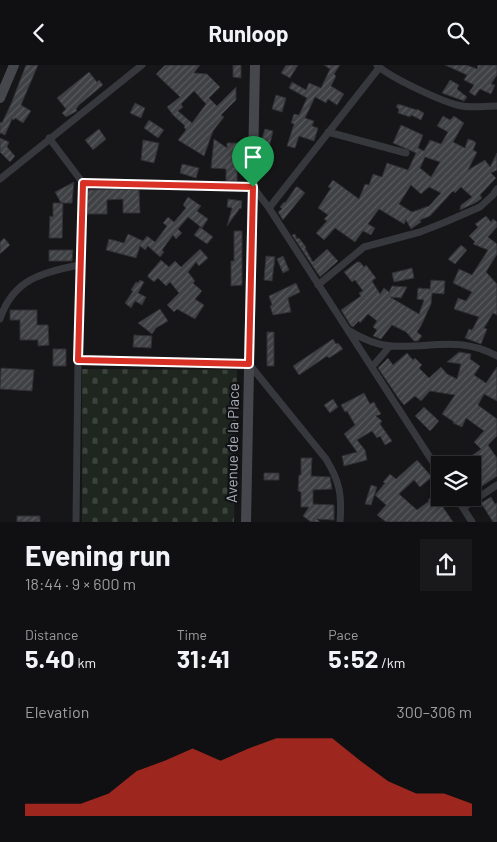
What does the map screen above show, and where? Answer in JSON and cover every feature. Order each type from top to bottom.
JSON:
[{"type":"street","points":[[0,98],[14,65]]},
{"type":"street","points":[[0,179],[142,65]]},
{"type":"street","name":"Avenue de la Place","points":[[246,522],[255,65]]},
{"type":"street","points":[[269,208],[378,66],[420,90],[450,103],[468,107],[497,106]]},
{"type":"street","points":[[328,132],[406,153]]},
{"type":"street","points":[[49,138],[83,183],[76,522]]},
{"type":"street","points":[[83,183],[253,187],[269,208],[431,459]]},
{"type":"street","points":[[318,285],[364,247],[420,232],[480,207],[497,189]]},
{"type":"street","points":[[0,319],[17,290],[28,281],[42,273],[80,265]]},
{"type":"street","points":[[347,329],[364,339],[390,346],[462,343],[497,356]]},
{"type":"street","points":[[372,367],[390,346]]},
{"type":"street","points":[[78,360],[249,364],[326,459],[340,487],[342,502],[340,522]]},
{"type":"street","points":[[472,522],[463,508],[497,485]]},
{"type":"green space","points":[[82,369],[237,370],[234,522],[82,522]]},
{"type":"building","points":[[26,65],[38,65],[21,105],[31,111],[23,123],[15,118],[14,120],[12,119],[5,135],[0,133],[0,122],[2,123],[11,104]]},
{"type":"building","points":[[165,65],[200,65],[194,73],[207,74],[220,87],[209,98],[217,106],[236,87],[236,100],[221,115],[224,117],[213,131],[204,156],[178,140],[186,130],[185,126],[167,107],[180,97],[156,74]],"holes":[[[194,91],[206,104],[192,123],[178,111],[183,107],[181,104]]]},
{"type":"building","points":[[233,65],[241,65],[241,78],[233,77]]},
{"type":"building","points":[[286,65],[298,65],[290,78],[281,73]]},
{"type":"building","points":[[324,65],[340,65],[334,74],[336,76],[331,86],[344,94],[337,105],[328,99],[326,103],[315,97],[305,118],[314,121],[312,126],[318,128],[314,141],[299,136],[295,148],[287,146],[294,124],[291,123],[294,114],[299,115],[307,98],[289,88],[292,82],[306,90],[309,83],[321,88],[330,69]]},
{"type":"building","points":[[445,65],[467,65],[477,69],[478,65],[497,65],[497,75],[491,84],[495,85],[491,94],[480,89],[475,96],[469,92],[474,85],[464,80],[467,75]]},
{"type":"building","points":[[89,72],[97,82],[99,80],[103,85],[79,105],[76,109],[77,111],[66,117],[62,113],[66,109],[57,98]]},
{"type":"building","points":[[450,80],[459,85],[457,89],[467,97],[464,101],[442,93]]},
{"type":"building","points":[[276,95],[286,98],[282,112],[272,109]]},
{"type":"building","points":[[135,103],[145,108],[141,118],[130,113]]},
{"type":"building","points":[[398,104],[424,113],[421,120],[411,115],[410,117],[398,113],[399,109],[396,107]]},
{"type":"building","points":[[443,116],[450,120],[454,116],[464,123],[453,142],[465,148],[468,139],[476,143],[473,150],[477,152],[468,170],[485,160],[490,167],[497,153],[497,170],[491,173],[496,178],[480,195],[482,198],[460,210],[461,205],[472,197],[461,187],[455,193],[453,191],[430,216],[420,220],[421,222],[411,229],[406,220],[404,224],[379,209],[368,224],[375,228],[371,235],[363,231],[355,242],[335,228],[324,240],[316,233],[327,221],[324,219],[328,215],[318,208],[331,188],[328,187],[333,180],[359,199],[365,184],[369,185],[373,174],[382,177],[387,163],[408,170],[416,153],[393,143],[401,125],[423,135],[418,148],[424,151],[430,140],[441,144],[448,132],[437,126]],"holes":[[[425,157],[440,162],[431,177],[420,168]],[[411,185],[421,194],[429,187],[441,193],[429,206],[412,212],[399,204]]]},
{"type":"building","points":[[149,120],[164,130],[158,138],[144,128]]},
{"type":"building","points":[[99,129],[106,139],[93,150],[85,140]]},
{"type":"building","points":[[265,129],[273,131],[270,144],[261,142]]},
{"type":"building","points":[[0,138],[9,142],[7,147],[15,156],[10,162],[0,152]]},
{"type":"building","points":[[214,139],[227,148],[227,143],[240,143],[240,167],[237,167],[237,181],[226,181],[226,169],[211,168]]},
{"type":"building","points":[[143,140],[159,143],[154,163],[141,160]]},
{"type":"building","points":[[182,164],[199,168],[196,178],[180,173]]},
{"type":"building","points":[[74,182],[72,203],[61,203],[55,192]]},
{"type":"building","points":[[296,187],[305,193],[283,220],[278,212]]},
{"type":"building","points":[[88,190],[139,190],[140,213],[123,213],[123,199],[107,200],[107,214],[87,214]]},
{"type":"building","points":[[188,197],[201,206],[197,211],[208,219],[202,228],[188,217],[178,229],[182,233],[176,239],[173,235],[162,250],[164,252],[160,257],[148,246],[145,250],[140,246],[136,258],[106,250],[109,239],[124,243],[128,234],[143,241],[147,236],[155,242],[167,226],[163,223],[168,217],[174,222],[186,208],[183,205]]},
{"type":"building","points":[[228,199],[242,201],[241,209],[227,226],[232,208],[227,207]]},
{"type":"building","points":[[53,203],[63,203],[62,238],[49,238],[50,216],[53,217]]},
{"type":"building","points":[[486,216],[491,222],[493,219],[497,222],[497,227],[488,237],[497,244],[497,254],[486,272],[497,284],[497,315],[493,313],[484,328],[487,329],[481,344],[465,338],[469,329],[472,330],[479,317],[454,309],[458,298],[466,301],[472,292],[453,283],[459,269],[472,275],[488,250],[473,244],[475,242],[469,236],[478,227],[475,224]]},
{"type":"building","points":[[200,227],[213,237],[207,244],[194,235]]},
{"type":"building","points":[[234,231],[242,231],[242,285],[231,286],[231,261],[234,261]]},
{"type":"building","points":[[295,234],[297,239],[299,238],[306,247],[313,262],[327,249],[338,261],[320,277],[292,235]]},
{"type":"building","points":[[4,238],[10,245],[0,254],[0,242]]},
{"type":"building","points":[[461,245],[467,250],[455,264],[448,259]]},
{"type":"building","points":[[200,249],[208,258],[199,266],[196,262],[188,272],[195,281],[193,283],[202,291],[195,299],[204,305],[195,319],[177,309],[174,312],[167,305],[179,293],[170,282],[166,286],[158,278],[154,282],[148,275],[161,260],[169,267],[175,261],[181,267]]},
{"type":"building","points":[[49,250],[73,250],[72,261],[49,261]]},
{"type":"building","points":[[266,256],[275,257],[272,281],[264,280]]},
{"type":"building","points":[[283,256],[289,270],[283,273],[277,259]]},
{"type":"building","points":[[357,262],[360,262],[364,267],[366,265],[376,278],[372,281],[380,294],[384,288],[389,292],[392,286],[407,287],[401,298],[390,297],[419,314],[424,300],[417,299],[418,288],[430,289],[431,280],[445,281],[444,294],[432,293],[431,304],[417,332],[422,336],[418,341],[414,341],[406,332],[392,325],[381,339],[373,336],[377,330],[373,327],[377,321],[368,314],[360,323],[359,321],[353,327],[351,326],[341,310],[361,296],[359,293],[363,291],[355,280],[352,282],[344,272]]},
{"type":"building","points":[[412,268],[414,278],[394,282],[392,273]]},
{"type":"building","points":[[140,280],[144,282],[138,293],[146,297],[142,305],[135,301],[131,308],[125,303],[133,291],[131,290],[136,282],[138,283]]},
{"type":"building","points":[[296,283],[300,292],[288,298],[291,312],[273,315],[269,296]]},
{"type":"building","points":[[160,309],[168,321],[156,328],[152,334],[138,323]]},
{"type":"building","points":[[10,310],[37,310],[37,325],[48,325],[49,345],[38,346],[38,340],[20,340],[20,320],[10,320]]},
{"type":"building","points":[[267,332],[274,332],[274,366],[267,366]]},
{"type":"building","points":[[134,335],[152,336],[151,348],[133,347]]},
{"type":"building","points":[[333,339],[343,349],[329,358],[327,356],[299,375],[293,366]]},
{"type":"building","points":[[53,349],[66,349],[66,366],[53,366]]},
{"type":"building","points":[[459,352],[471,354],[470,359],[480,366],[474,375],[486,383],[497,367],[497,401],[484,394],[478,405],[497,419],[497,436],[488,445],[497,458],[497,476],[481,487],[481,456],[471,456],[481,449],[474,442],[484,431],[466,418],[462,427],[453,423],[442,414],[455,395],[430,391],[421,401],[415,396],[404,405],[378,368],[388,358],[393,365],[407,353],[413,360],[415,358],[422,365],[419,368],[429,378],[441,367],[447,374],[457,379],[461,364],[447,362]]},
{"type":"building","points":[[1,368],[34,370],[32,391],[0,389]]},
{"type":"building","points":[[364,393],[370,404],[374,402],[381,414],[376,416],[382,421],[380,424],[392,441],[385,445],[380,436],[377,438],[372,431],[357,440],[365,450],[367,460],[344,466],[342,456],[357,452],[344,434],[355,425],[341,405]]},
{"type":"building","points":[[333,399],[338,407],[330,413],[324,405]]},
{"type":"building","points":[[424,407],[439,421],[430,431],[415,416]]},
{"type":"building","points":[[301,458],[312,458],[311,476],[330,477],[332,489],[313,490],[313,504],[334,505],[334,520],[317,519],[320,522],[311,522],[303,516],[309,507],[301,507],[301,492],[298,491],[299,475],[301,475]]},
{"type":"building","points":[[417,460],[431,478],[420,487],[414,480],[399,494],[417,510],[431,497],[431,506],[444,506],[443,507],[453,522],[386,522],[377,515],[386,505],[375,495],[390,474],[396,479]]},
{"type":"building","points":[[264,473],[279,473],[279,480],[264,480]]},
{"type":"building","points":[[371,485],[377,487],[371,505],[365,504]]},
{"type":"building","points":[[491,497],[495,504],[497,503],[497,522],[493,522],[481,503]]},
{"type":"building","points":[[17,516],[40,516],[40,522],[17,522]]},
{"type":"route","points":[[83,183],[253,187],[249,364],[78,360],[83,183]]}]
